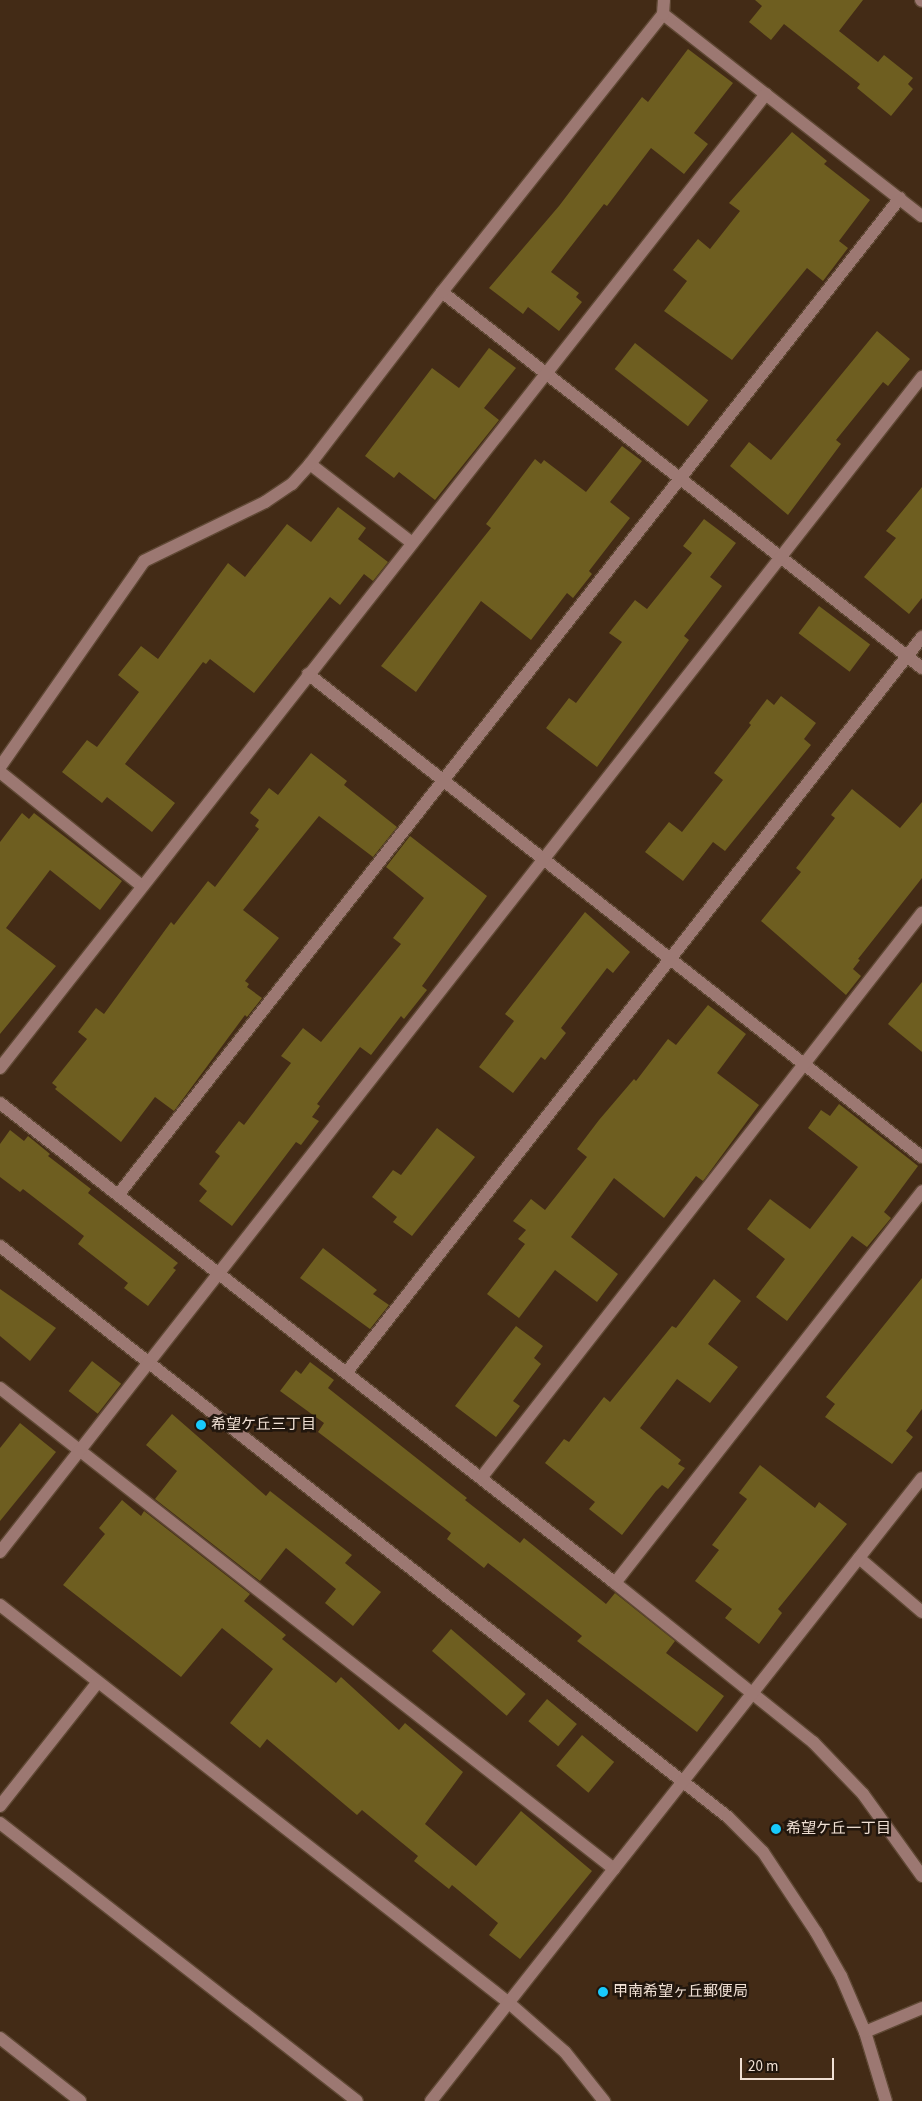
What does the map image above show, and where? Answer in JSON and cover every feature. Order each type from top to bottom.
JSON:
[{"type":"street","points":[[0,767],[144,561],[265,502],[292,484],[310,464],[442,292],[662,14],[664,0]]},
{"type":"street","points":[[662,14],[922,216]]},
{"type":"street","points":[[0,1068],[411,542],[766,94]]},
{"type":"street","points":[[118,1194],[900,198]]},
{"type":"street","points":[[442,292],[922,668]]},
{"type":"street","points":[[0,1552],[922,377]]},
{"type":"street","points":[[310,464],[411,542]]},
{"type":"street","points":[[346,1373],[922,638]]},
{"type":"street","points":[[308,674],[922,1157]]},
{"type":"street","points":[[0,772],[142,886]]},
{"type":"street","points":[[481,1478],[922,913]]},
{"type":"street","points":[[0,1103],[754,1693],[838,1766],[863,1794],[922,1876]]},
{"type":"street","points":[[615,1583],[922,1192]]},
{"type":"street","points":[[0,1246],[728,1816],[763,1852],[816,1932],[841,1976],[865,2032],[886,2101]]},
{"type":"street","points":[[0,1388],[614,1869]]},
{"type":"street","points":[[431,2101],[685,1782],[922,1478]]},
{"type":"street","points":[[859,1558],[922,1612]]},
{"type":"street","points":[[0,1605],[509,2003],[565,2052],[604,2101]]},
{"type":"street","points":[[0,1806],[98,1682]]},
{"type":"street","points":[[0,1823],[357,2101]]},
{"type":"street","points":[[865,2032],[922,2008]]},
{"type":"street","points":[[0,2038],[80,2101]]},
{"type":"building","points":[[755,0],[863,0],[839,31],[878,62],[884,55],[913,78],[908,84],[913,89],[891,116],[857,88],[860,84],[784,24],[771,40],[749,22],[762,6]]},
{"type":"building","points":[[688,49],[733,83],[694,133],[708,144],[684,174],[651,148],[607,206],[604,204],[551,272],[579,293],[576,297],[582,302],[559,331],[528,307],[523,314],[489,288],[559,206],[642,97],[648,102]]},
{"type":"building","points":[[792,132],[827,161],[824,164],[870,200],[839,241],[848,248],[823,281],[807,268],[732,360],[664,311],[687,281],[673,270],[698,239],[710,249],[740,211],[729,203]]},
{"type":"building","points":[[877,331],[910,359],[888,386],[883,382],[836,440],[841,444],[788,515],[730,466],[749,442],[771,460]]},
{"type":"building","points":[[635,343],[708,400],[688,426],[615,369]]},
{"type":"building","points":[[489,348],[516,368],[484,408],[499,420],[435,500],[399,472],[394,478],[365,456],[432,368],[459,388]]},
{"type":"building","points":[[622,446],[642,461],[610,502],[630,518],[589,571],[592,574],[573,598],[567,593],[531,640],[481,601],[416,692],[381,666],[491,528],[486,524],[535,459],[541,464],[544,460],[586,492]]},
{"type":"building","points":[[922,487],[922,598],[909,614],[864,577],[896,538],[886,531]]},
{"type":"building","points":[[338,507],[366,528],[358,539],[388,562],[373,581],[364,574],[340,605],[330,597],[254,693],[210,659],[206,664],[203,662],[125,764],[175,803],[152,832],[107,797],[102,803],[62,772],[87,740],[97,747],[139,692],[118,675],[141,646],[158,659],[228,563],[245,577],[287,524],[311,542]]},
{"type":"building","points":[[704,519],[736,543],[710,577],[722,586],[684,636],[689,640],[597,767],[546,728],[569,698],[576,703],[622,642],[609,633],[635,600],[647,609],[692,553],[683,546]]},
{"type":"building","points":[[819,606],[870,645],[850,672],[799,633]]},
{"type":"building","points":[[781,696],[816,723],[804,739],[811,745],[725,851],[713,842],[683,881],[645,852],[669,822],[682,832],[723,780],[714,773],[751,725],[749,723],[767,699],[774,705]]},
{"type":"building","points":[[311,753],[347,781],[344,785],[397,827],[373,857],[319,816],[243,910],[279,938],[245,981],[249,984],[247,987],[262,998],[247,1017],[245,1015],[174,1111],[155,1097],[121,1142],[55,1089],[57,1087],[52,1083],[87,1039],[78,1032],[96,1008],[104,1014],[171,922],[174,925],[208,881],[215,887],[259,829],[255,826],[259,820],[250,813],[269,788],[278,795]]},
{"type":"building","points":[[852,789],[900,828],[922,802],[922,878],[858,959],[860,960],[853,969],[861,976],[846,995],[761,921],[801,872],[796,868],[835,818],[831,815]]},
{"type":"building","points":[[22,813],[29,819],[34,813],[122,881],[100,910],[50,870],[6,928],[56,966],[0,1034],[0,842]]},
{"type":"building","points":[[410,836],[487,896],[422,986],[427,990],[404,1019],[401,1016],[371,1055],[360,1047],[317,1104],[320,1106],[312,1117],[319,1121],[301,1145],[296,1142],[232,1226],[199,1201],[207,1191],[199,1184],[220,1156],[215,1152],[239,1121],[244,1125],[291,1063],[281,1056],[303,1028],[321,1042],[401,944],[393,938],[424,898],[386,867]]},
{"type":"building","points":[[585,912],[630,952],[613,973],[607,968],[561,1028],[566,1033],[545,1060],[541,1057],[513,1093],[479,1067],[514,1021],[505,1014]]},
{"type":"building","points":[[922,982],[922,1052],[888,1024]]},
{"type":"building","points":[[708,1005],[746,1034],[717,1073],[759,1105],[703,1181],[696,1176],[664,1218],[614,1178],[571,1237],[618,1274],[597,1302],[555,1270],[519,1318],[487,1294],[525,1244],[518,1239],[526,1230],[513,1221],[531,1199],[545,1210],[587,1157],[577,1149],[599,1120],[634,1079],[636,1081],[668,1039],[676,1045]]},
{"type":"building","points":[[839,1104],[918,1166],[884,1212],[891,1218],[867,1247],[852,1236],[787,1321],[756,1297],[785,1259],[747,1229],[770,1199],[810,1229],[858,1167],[808,1128],[821,1110],[830,1116]]},
{"type":"building","points":[[437,1128],[475,1157],[412,1236],[393,1222],[397,1217],[372,1197],[393,1170],[401,1175]]},
{"type":"building","points":[[10,1130],[24,1141],[28,1136],[50,1154],[48,1156],[91,1189],[88,1193],[178,1263],[173,1268],[176,1270],[148,1306],[124,1288],[128,1283],[78,1244],[84,1236],[23,1189],[20,1192],[0,1177],[0,1144]]},
{"type":"building","points":[[323,1248],[377,1290],[373,1294],[389,1305],[370,1329],[300,1278]]},
{"type":"building","points":[[922,1278],[922,1409],[906,1431],[913,1437],[892,1464],[825,1417],[835,1404],[826,1397]]},
{"type":"building","points":[[714,1279],[741,1301],[708,1344],[738,1367],[710,1403],[677,1379],[640,1428],[681,1460],[678,1464],[685,1468],[668,1489],[662,1485],[656,1491],[622,1535],[589,1509],[595,1502],[545,1463],[564,1439],[569,1442],[604,1397],[610,1402],[672,1326],[676,1328]]},
{"type":"building","points":[[0,1289],[56,1328],[30,1361],[0,1336]]},
{"type":"building","points":[[516,1326],[543,1346],[534,1358],[541,1364],[513,1401],[520,1406],[496,1437],[455,1406]]},
{"type":"building","points":[[92,1361],[121,1384],[98,1414],[69,1391]]},
{"type":"building","points":[[310,1362],[334,1380],[328,1388],[467,1498],[465,1500],[520,1543],[524,1538],[606,1604],[615,1593],[675,1641],[666,1653],[724,1696],[697,1732],[577,1641],[582,1636],[488,1563],[484,1568],[447,1539],[451,1533],[318,1432],[324,1423],[280,1391],[296,1370],[301,1374]]},
{"type":"building","points":[[172,1414],[266,1496],[270,1491],[352,1555],[345,1563],[381,1592],[353,1626],[325,1603],[336,1589],[286,1548],[260,1581],[155,1499],[177,1471],[146,1445]]},
{"type":"building","points":[[20,1423],[56,1452],[0,1521],[0,1448]]},
{"type":"building","points":[[760,1465],[815,1508],[819,1502],[847,1524],[778,1609],[782,1613],[759,1644],[725,1618],[732,1609],[695,1581],[719,1550],[712,1545],[747,1499],[739,1493]]},
{"type":"building","points":[[122,1500],[141,1516],[144,1511],[250,1594],[244,1601],[286,1635],[282,1639],[336,1683],[341,1677],[399,1730],[405,1723],[463,1772],[425,1824],[476,1866],[521,1811],[592,1871],[520,1959],[489,1935],[498,1923],[452,1885],[449,1889],[414,1861],[418,1856],[362,1810],[357,1815],[267,1739],[260,1748],[230,1723],[273,1669],[222,1628],[181,1677],[63,1585],[105,1534],[99,1528]]},
{"type":"building","points":[[451,1629],[526,1694],[507,1716],[432,1651]]},
{"type":"building","points":[[547,1699],[577,1724],[558,1746],[528,1721]]},
{"type":"building","points":[[582,1735],[614,1762],[588,1793],[556,1766]]},
{"type":"place","name":"希望ケ丘三丁目","points":[[201,1425]]},
{"type":"place","name":"希望ケ丘一丁目","points":[[776,1829]]},
{"type":"place","name":"甲南希望ヶ丘郵便局","points":[[603,1992]]}]
